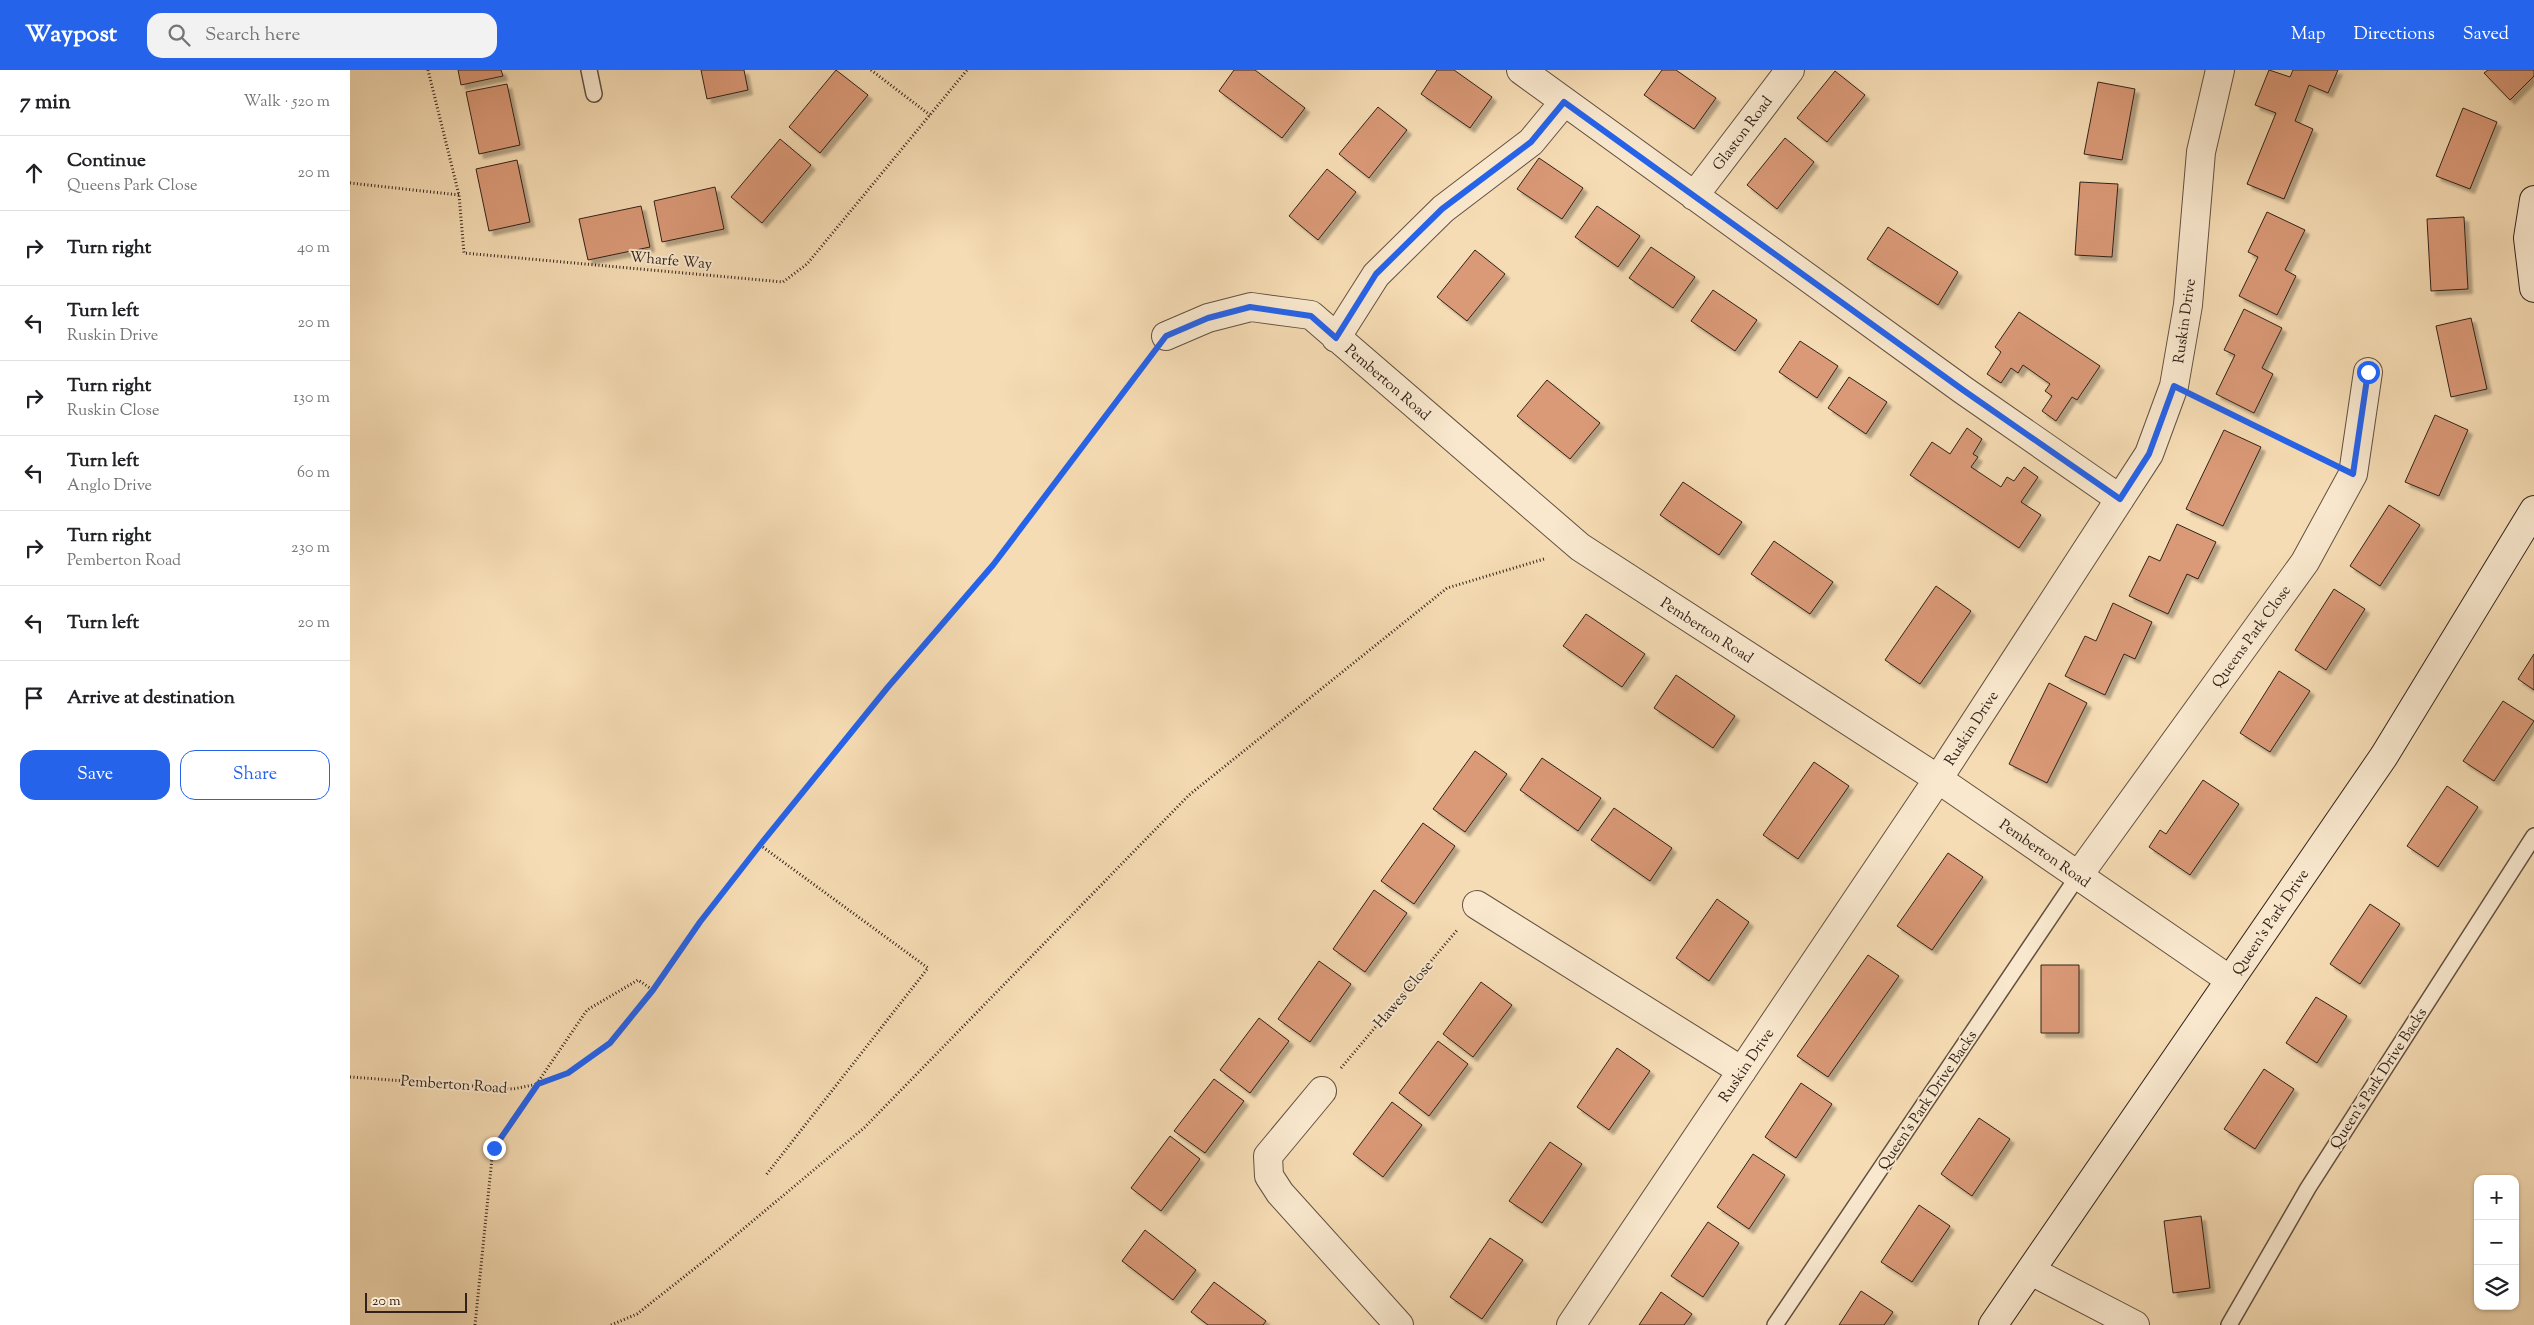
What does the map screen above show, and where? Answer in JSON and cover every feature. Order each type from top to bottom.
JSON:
[{"type":"street","points":[[1521,70],[1963,390],[2120,499]]},
{"type":"street","name":"Glaston Road","points":[[1694,196],[1790,70]]},
{"type":"street","name":"Ruskin Drive","points":[[1571,1325],[1938,779],[2149,454],[2174,386],[2188,305],[2201,152],[2220,70]]},
{"type":"street","points":[[1336,338],[1376,274],[1442,209],[1531,142],[1564,102]]},
{"type":"street","points":[[2534,200],[2528,238],[2534,288]]},
{"type":"street","name":"Pemberton Road","points":[[1166,336],[1208,318],[1250,307],[1311,316],[1580,547],[1938,779],[2230,980]]},
{"type":"street","name":"Queens Park Close","points":[[2078,876],[2304,562],[2353,474],[2368,372]]},
{"type":"street","name":"Queen's Park Drive","points":[[1993,1325],[2384,756],[2534,510]]},
{"type":"street","points":[[1477,905],[1742,1071]]},
{"type":"street","points":[[1322,1091],[1268,1156],[1269,1176],[1280,1193],[1399,1325]]},
{"type":"street","points":[[2031,1270],[2135,1325]]},
{"type":"lane","points":[[589,70],[594,94]]},
{"type":"lane","name":"Queen's Park Drive Backs","points":[[2229,1325],[2308,1188],[2534,836]]},
{"type":"lane","name":"Queen's Park Drive Backs","points":[[1775,1325],[2078,876]]},
{"type":"path","name":"Wharfe Way","points":[[428,70],[459,195],[464,253],[783,282],[807,264],[967,70]]},
{"type":"path","points":[[871,70],[930,115]]},
{"type":"path","points":[[350,183],[459,195]]},
{"type":"path","name":"Pemberton Road","points":[[350,1077],[513,1089],[538,1084],[568,1073],[610,1043],[653,990],[700,922],[760,845],[888,687],[993,565],[1166,336]]},
{"type":"path","points":[[2174,386],[2353,474]]},
{"type":"path","points":[[611,1325],[637,1314],[723,1246],[865,1127],[1189,795],[1447,588],[1580,547]]},
{"type":"path","points":[[760,845],[928,968],[766,1175]]},
{"type":"path","name":"Hawes Close","points":[[1322,1091],[1477,905]]},
{"type":"path","points":[[475,1325],[494,1148],[586,1010],[638,980],[653,990]]},
{"type":"building","points":[[458,70],[501,70],[503,76],[461,85]]},
{"type":"building","points":[[701,70],[744,70],[748,90],[707,99]]},
{"type":"building","points":[[836,70],[868,95],[820,153],[789,127]]},
{"type":"building","points":[[1234,70],[1255,70],[1305,108],[1282,138],[1219,91]]},
{"type":"building","points":[[1437,70],[1454,70],[1492,97],[1470,128],[1421,94]]},
{"type":"building","points":[[1662,70],[1676,70],[1716,98],[1694,129],[1644,95]]},
{"type":"building","points":[[2269,70],[2290,77],[2293,70],[2338,70],[2328,93],[2309,85],[2295,121],[2313,129],[2284,199],[2247,184],[2276,113],[2255,105]]},
{"type":"building","points":[[2488,70],[2534,70],[2534,76],[2510,100],[2484,73]]},
{"type":"building","points":[[1835,71],[1865,95],[1827,142],[1797,118]]},
{"type":"building","points":[[2098,82],[2135,89],[2122,160],[2084,154]]},
{"type":"building","points":[[507,84],[520,145],[479,154],[466,92]]},
{"type":"building","points":[[1378,107],[1407,130],[1369,178],[1339,154]]},
{"type":"building","points":[[2463,108],[2497,122],[2470,189],[2436,176]]},
{"type":"building","points":[[1785,138],[1814,162],[1777,209],[1747,185]]},
{"type":"building","points":[[780,139],[811,165],[762,223],[731,197]]},
{"type":"building","points":[[1539,158],[1583,188],[1562,219],[1517,189]]},
{"type":"building","points":[[517,160],[530,222],[489,231],[476,169]]},
{"type":"building","points":[[1327,169],[1356,192],[1318,240],[1289,216]]},
{"type":"building","points":[[2080,182],[2118,184],[2112,257],[2075,255]]},
{"type":"building","points":[[715,187],[724,229],[662,242],[654,201]]},
{"type":"building","points":[[641,206],[650,247],[588,260],[579,219]]},
{"type":"building","points":[[1597,206],[1640,236],[1618,267],[1575,237]]},
{"type":"building","points":[[2267,212],[2305,230],[2285,270],[2296,276],[2277,315],[2239,296],[2258,257],[2248,252]]},
{"type":"building","points":[[2464,217],[2468,289],[2431,291],[2427,219]]},
{"type":"building","points":[[1888,227],[1958,272],[1938,305],[1867,259]]},
{"type":"building","points":[[1651,247],[1695,277],[1673,308],[1629,278]]},
{"type":"building","points":[[1475,250],[1505,274],[1467,321],[1437,297]]},
{"type":"building","points":[[1713,290],[1757,320],[1735,351],[1691,321]]},
{"type":"building","points":[[2244,309],[2282,328],[2262,368],[2273,374],[2254,413],[2216,394],[2235,355],[2224,350]]},
{"type":"building","points":[[2019,312],[2100,366],[2077,400],[2072,397],[2056,421],[2042,411],[2052,396],[2045,391],[2050,384],[2023,365],[2018,373],[2011,368],[2001,383],[1987,374],[2001,352],[1995,347]]},
{"type":"building","points":[[2471,318],[2487,389],[2451,397],[2436,326]]},
{"type":"building","points":[[1800,341],[1838,366],[1817,398],[1779,372]]},
{"type":"building","points":[[1849,377],[1887,402],[1866,434],[1828,408]]},
{"type":"building","points":[[1547,380],[1600,423],[1570,459],[1517,416]]},
{"type":"building","points":[[2435,415],[2468,430],[2439,496],[2405,482]]},
{"type":"building","points":[[1967,428],[1982,439],[1973,454],[1978,457],[1971,467],[2001,487],[2007,477],[2014,481],[2024,467],[2038,477],[2021,502],[2041,515],[2019,548],[1910,475],[1932,442],[1950,454]]},
{"type":"building","points":[[2224,430],[2261,447],[2223,526],[2186,509]]},
{"type":"building","points":[[1683,482],[1742,522],[1719,555],[1660,515]]},
{"type":"building","points":[[2389,505],[2420,525],[2380,586],[2350,566]]},
{"type":"building","points":[[2177,524],[2216,542],[2198,579],[2187,574],[2168,614],[2129,596],[2149,556],[2160,561]]},
{"type":"building","points":[[1774,541],[1833,582],[1810,614],[1751,574]]},
{"type":"building","points":[[1936,586],[1971,611],[1920,684],[1885,660]]},
{"type":"building","points":[[2334,589],[2365,609],[2326,670],[2295,650]]},
{"type":"building","points":[[2113,603],[2152,622],[2135,659],[2124,654],[2105,695],[2065,676],[2085,636],[2096,641]]},
{"type":"building","points":[[1586,614],[1645,654],[1622,687],[1563,646]]},
{"type":"building","points":[[2534,654],[2534,690],[2518,679]]},
{"type":"building","points":[[2279,671],[2310,691],[2270,752],[2240,733]]},
{"type":"building","points":[[1676,675],[1735,716],[1713,748],[1654,708]]},
{"type":"building","points":[[2049,683],[2087,703],[2047,783],[2009,764]]},
{"type":"building","points":[[2503,701],[2534,721],[2494,781],[2463,761]]},
{"type":"building","points":[[1475,751],[1507,774],[1465,832],[1433,809]]},
{"type":"building","points":[[1542,758],[1601,798],[1578,831],[1520,790]]},
{"type":"building","points":[[1814,762],[1849,786],[1798,859],[1763,835]]},
{"type":"building","points":[[2203,780],[2239,804],[2190,875],[2149,847],[2160,830],[2166,834]]},
{"type":"building","points":[[2447,786],[2478,807],[2438,867],[2407,846]]},
{"type":"building","points":[[1614,808],[1672,848],[1650,881],[1591,840]]},
{"type":"building","points":[[1423,823],[1455,846],[1414,904],[1381,881]]},
{"type":"building","points":[[1948,853],[1983,877],[1932,950],[1897,926]]},
{"type":"building","points":[[1374,890],[1407,913],[1365,972],[1333,949]]},
{"type":"building","points":[[1717,899],[1749,922],[1709,981],[1676,958]]},
{"type":"building","points":[[2370,904],[2400,924],[2360,984],[2330,964]]},
{"type":"building","points":[[1868,955],[1899,976],[1828,1077],[1797,1056]]},
{"type":"building","points":[[1319,961],[1351,984],[1310,1042],[1278,1019]]},
{"type":"building","points":[[2041,965],[2079,965],[2079,1033],[2041,1033]]},
{"type":"building","points":[[1481,982],[1512,1005],[1473,1057],[1443,1034]]},
{"type":"building","points":[[2316,997],[2347,1016],[2317,1063],[2286,1043]]},
{"type":"building","points":[[1259,1018],[1289,1041],[1250,1093],[1220,1070]]},
{"type":"building","points":[[1438,1041],[1468,1064],[1429,1116],[1399,1093]]},
{"type":"building","points":[[1617,1048],[1650,1071],[1609,1130],[1577,1107]]},
{"type":"building","points":[[2264,1069],[2294,1089],[2255,1149],[2224,1129]]},
{"type":"building","points":[[1214,1079],[1244,1101],[1205,1153],[1174,1131]]},
{"type":"building","points":[[1801,1083],[1832,1104],[1796,1158],[1765,1137]]},
{"type":"building","points":[[1392,1102],[1422,1125],[1383,1177],[1353,1154]]},
{"type":"building","points":[[1979,1118],[2010,1139],[1972,1196],[1941,1174]]},
{"type":"building","points":[[1170,1136],[1200,1159],[1161,1211],[1131,1188]]},
{"type":"building","points":[[1550,1142],[1582,1164],[1542,1223],[1509,1201]]},
{"type":"building","points":[[1753,1154],[1785,1175],[1749,1229],[1717,1207]]},
{"type":"building","points":[[1919,1205],[1950,1226],[1912,1282],[1881,1262]]},
{"type":"building","points":[[2201,1216],[2210,1288],[2173,1293],[2164,1221]]},
{"type":"building","points":[[1708,1222],[1739,1243],[1703,1297],[1671,1276]]},
{"type":"building","points":[[1145,1230],[1196,1270],[1173,1300],[1122,1261]]},
{"type":"building","points":[[1490,1238],[1523,1260],[1482,1319],[1450,1297]]},
{"type":"building","points":[[1214,1282],[1266,1321],[1263,1325],[1208,1325],[1191,1312]]},
{"type":"building","points":[[1861,1291],[1893,1312],[1884,1325],[1839,1325]]},
{"type":"building","points":[[1661,1292],[1692,1314],[1684,1325],[1639,1325]]},
{"type":"route","points":[[494,1148],[538,1084],[568,1073],[610,1043],[653,990],[700,922],[760,845],[888,687],[993,565],[1166,336],[1208,318],[1250,307],[1311,316],[1336,338],[1376,274],[1442,209],[1531,142],[1564,102],[1963,390],[2120,499],[2149,454],[2174,386],[2353,474],[2368,372]]}]
